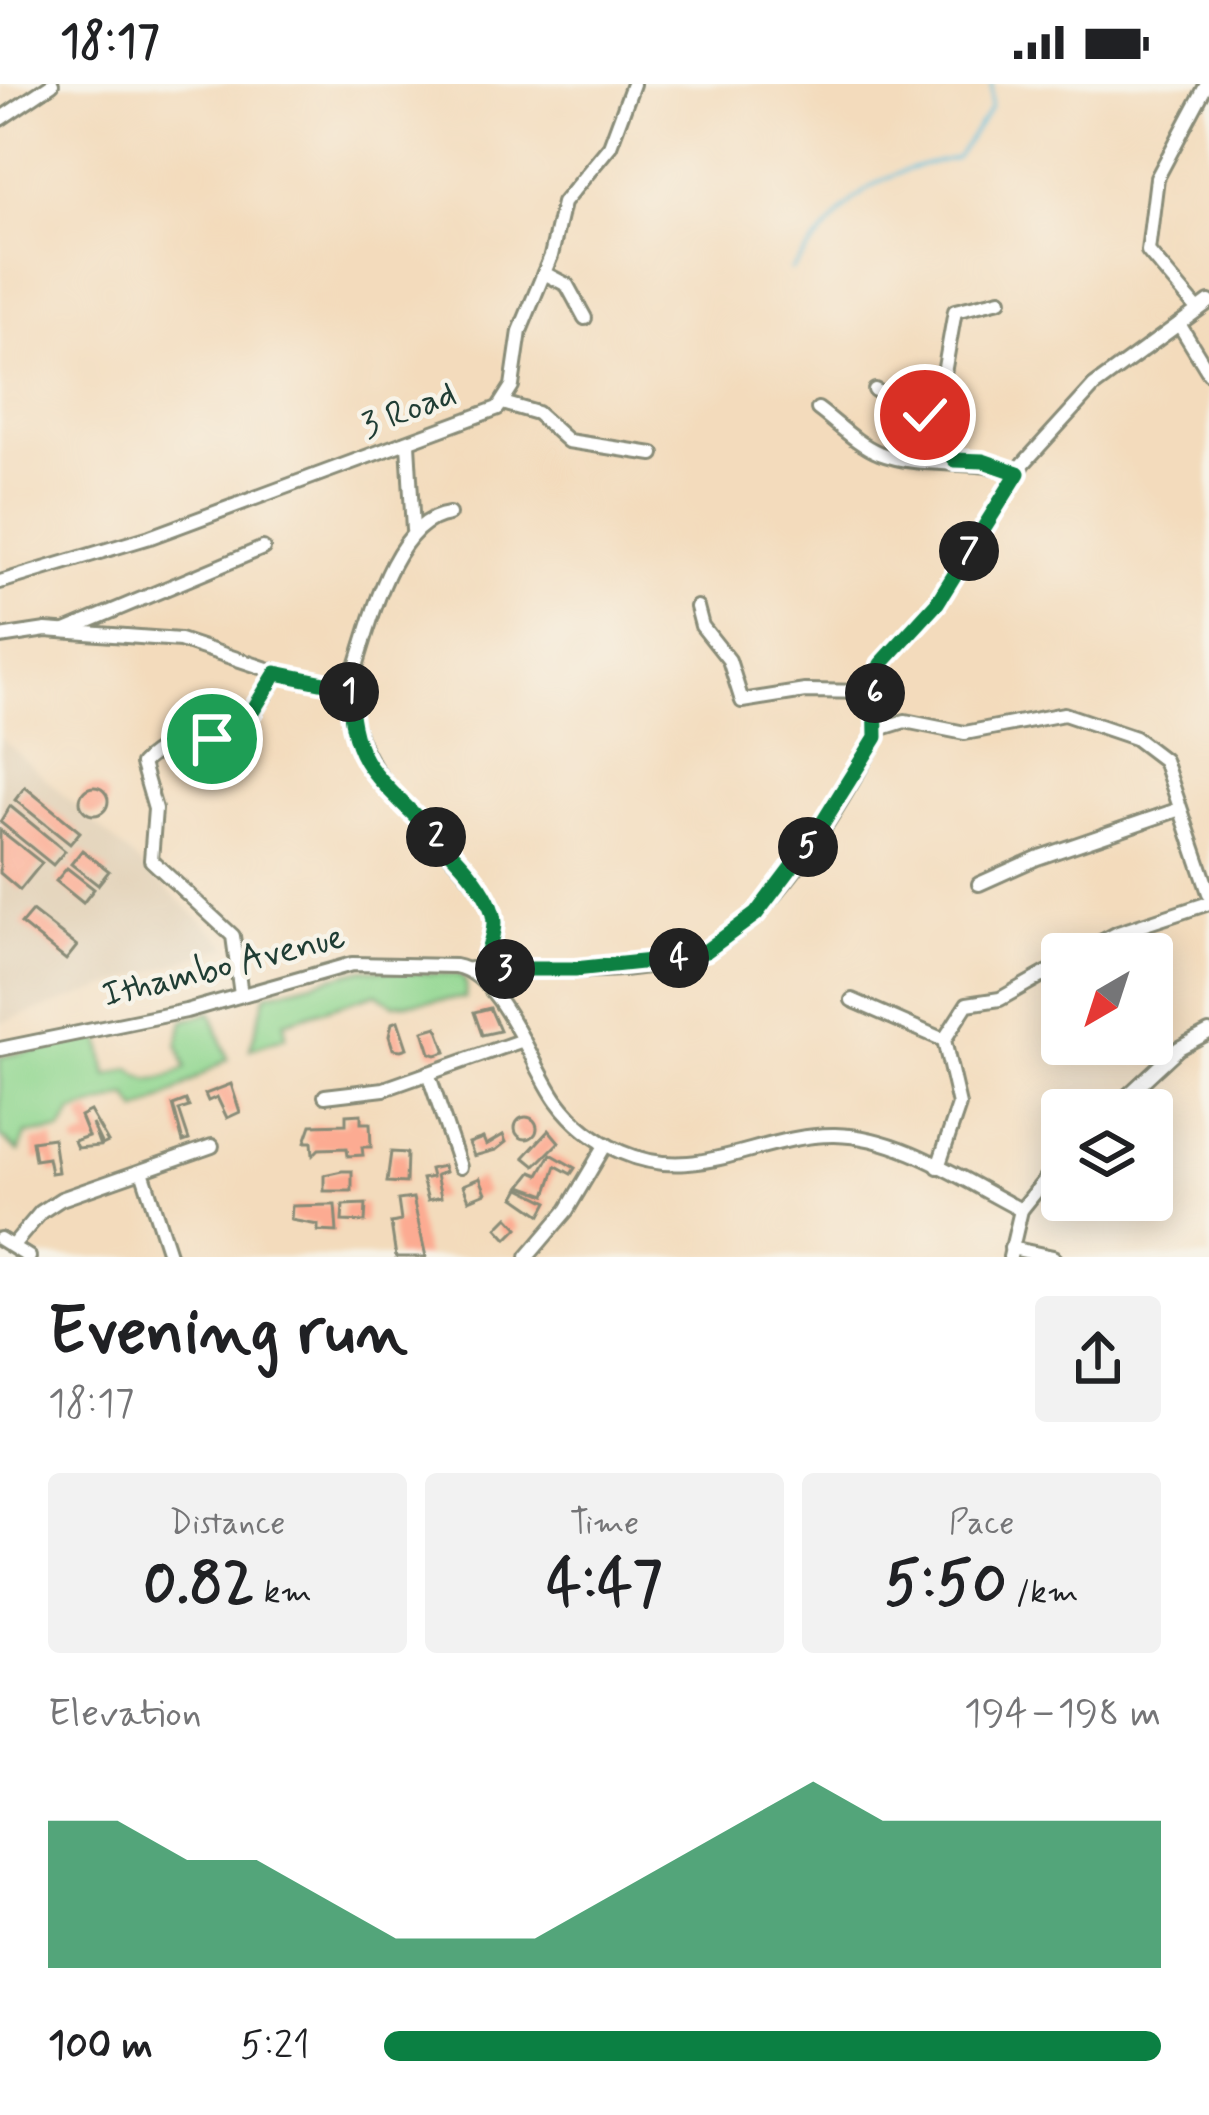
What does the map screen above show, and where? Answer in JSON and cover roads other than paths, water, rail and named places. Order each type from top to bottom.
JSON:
[{"type":"street","points":[[0,119],[52,84]]},
{"type":"street","name":"3 Road","points":[[0,582],[149,537],[408,444],[503,403],[512,386],[520,331],[544,274],[563,203],[610,146],[633,84]]},
{"type":"street","points":[[1207,84],[1157,178],[1146,239],[1148,251],[1204,306],[1094,386],[1018,473],[937,603],[881,664],[875,692],[878,729],[905,722],[965,733],[1044,714],[1079,715],[1149,746],[1167,767],[1209,893]]},
{"type":"street","points":[[544,274],[567,285],[584,318]]},
{"type":"street","points":[[925,415],[941,389],[952,315],[962,305],[1000,300]]},
{"type":"street","points":[[1179,324],[1209,373]]},
{"type":"street","points":[[875,390],[925,415],[955,460]]},
{"type":"street","points":[[503,403],[536,413],[568,441],[653,454]]},
{"type":"street","points":[[818,409],[878,452],[901,460],[983,461],[1018,473]]},
{"type":"street","points":[[408,444],[413,532]]},
{"type":"street","points":[[449,514],[426,519],[413,532],[386,582],[349,688],[353,728],[368,764],[443,845],[490,908],[494,924],[477,969],[557,1101],[606,1144],[639,1159],[698,1165],[778,1142],[838,1135],[882,1143],[1021,1210]]},
{"type":"street","points":[[64,631],[263,548]]},
{"type":"street","points":[[697,607],[702,626],[729,660],[742,700],[805,691],[875,692]]},
{"type":"street","points":[[0,637],[64,631],[196,643],[276,673],[349,688]]},
{"type":"street","points":[[241,995],[231,933],[151,860],[155,809],[142,764],[160,752],[237,728],[261,702],[276,673]]},
{"type":"street","name":"Ithambo Avenue","points":[[0,1049],[241,995],[352,964],[544,968],[679,958],[731,935],[782,886],[878,729]]},
{"type":"street","points":[[979,884],[1037,858],[1180,809]]},
{"type":"street","points":[[1121,933],[1209,903]]},
{"type":"street","points":[[938,1167],[959,1105],[944,1040],[967,1004],[1000,999],[1041,976]]},
{"type":"street","points":[[852,1000],[944,1040]]},
{"type":"street","points":[[1135,1089],[1179,1048],[1209,1032]]},
{"type":"street","points":[[325,1096],[371,1092],[524,1040]]},
{"type":"street","points":[[428,1073],[460,1167]]},
{"type":"street","points":[[527,1257],[556,1227],[606,1144]]},
{"type":"street","points":[[29,1257],[6,1242],[50,1205],[212,1146]]},
{"type":"street","points":[[142,1171],[170,1257]]},
{"type":"street","points":[[1041,1185],[1021,1210],[1010,1252],[1053,1257]]},
{"type":"waterway","points":[[791,270],[845,208],[878,182],[956,158],[991,108],[992,84]]}]
